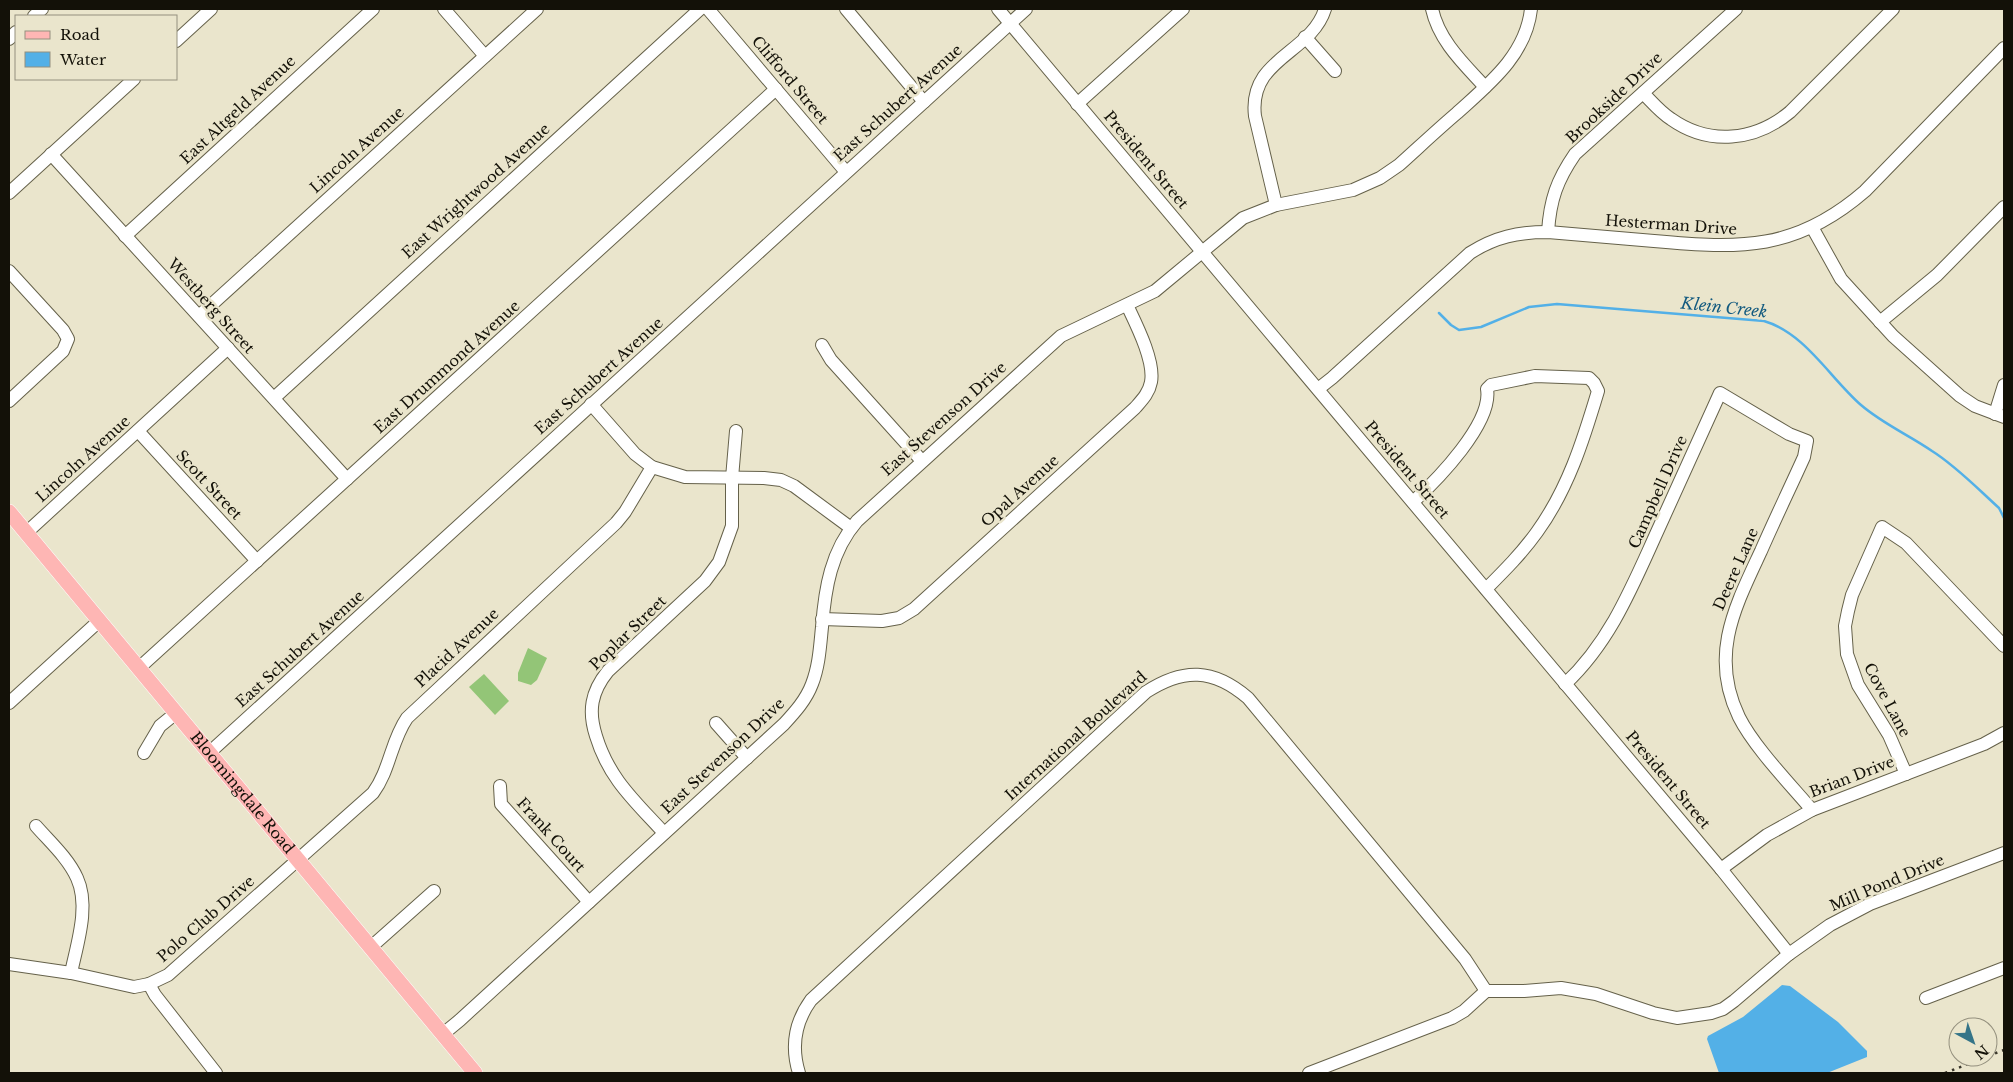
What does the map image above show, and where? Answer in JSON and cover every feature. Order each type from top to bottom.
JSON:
[{"type":"main road","name":"Bloomingdale Road","points":[[15,524],[100,621],[475,1073]]},
{"type":"street","points":[[178,39],[211,9]]},
{"type":"street","name":"East Altgeld Avenue","points":[[125,236],[373,9]]},
{"type":"street","points":[[444,9],[485,56]]},
{"type":"street","name":"Lincoln Avenue","points":[[199,316],[537,9]]},
{"type":"street","name":"East Wrightwood Avenue","points":[[274,398],[700,9]]},
{"type":"street","name":"Clifford Street","points":[[708,9],[846,172]]},
{"type":"street","points":[[846,9],[924,102]]},
{"type":"street","name":"President Street","points":[[998,9],[1722,869],[1789,954]]},
{"type":"street","name":"East Schubert Avenue","points":[[209,753],[1026,9]]},
{"type":"street","points":[[1077,104],[1183,9]]},
{"type":"street","points":[[1276,205],[1255,116],[1256,89],[1265,74],[1321,20],[1325,9]]},
{"type":"street","points":[[1432,9],[1440,30],[1452,50],[1485,87]]},
{"type":"street","name":"East Stevenson Drive","points":[[443,1034],[784,724],[803,702],[816,670],[828,574],[837,551],[851,528],[922,461],[1061,336],[1155,291],[1243,218],[1276,205],[1353,190],[1380,178],[1399,165],[1485,87],[1512,58],[1530,22],[1531,9]]},
{"type":"street","name":"Brookside Drive","points":[[1548,232],[1554,192],[1567,165],[1580,149],[1736,9]]},
{"type":"street","points":[[1643,93],[1669,118],[1698,133],[1734,137],[1756,132],[1775,124],[1790,112],[1893,9]]},
{"type":"street","points":[[1305,37],[1335,71]]},
{"type":"street","name":"Hesterman Drive","points":[[1318,389],[1470,253],[1491,241],[1508,235],[1522,232],[1548,232],[1723,246],[1769,241],[1812,227],[1842,210],[1865,191],[2004,48]]},
{"type":"street","points":[[9,193],[133,80]]},
{"type":"street","name":"East Drummond Avenue","points":[[139,668],[776,89]]},
{"type":"street","name":"Westberg Street","points":[[52,154],[347,479]]},
{"type":"street","points":[[1880,322],[1932,281],[2004,206]]},
{"type":"street","points":[[1812,227],[1841,279],[1880,322],[1960,396],[1975,406],[2000,416],[2004,384]]},
{"type":"street","points":[[9,271],[63,330],[68,338],[63,351],[9,401]]},
{"type":"street","name":"Opal Avenue","points":[[822,619],[882,621],[899,618],[914,609],[1135,408],[1145,397],[1151,382],[1150,366],[1127,305]]},
{"type":"street","points":[[822,344],[831,360],[922,461]]},
{"type":"street","name":"Lincoln Avenue","points":[[15,524],[138,431],[228,348]]},
{"type":"street","points":[[1413,502],[1443,472],[1462,449],[1487,405],[1487,389],[1491,385],[1534,376],[1589,378],[1594,383],[1598,391],[1582,443],[1565,486],[1537,532],[1519,556],[1486,589]]},
{"type":"street","name":"Campbell Drive","points":[[1565,684],[1578,673],[1600,645],[1622,609],[1720,392],[1790,434],[1808,441]]},
{"type":"street","points":[[592,404],[636,454],[652,467],[685,477],[781,480],[794,486],[851,528]]},
{"type":"street","name":"Poplar Street","points":[[664,833],[612,774],[600,751],[591,717],[591,705],[596,690],[608,671],[706,581],[719,562],[732,526],[732,478],[736,430]]},
{"type":"street","name":"Scott Street","points":[[138,431],[257,561]]},
{"type":"street","name":"Deere Lane","points":[[1808,441],[1804,457],[1732,616],[1726,645],[1725,669],[1730,693],[1740,719],[1755,741],[1812,810]]},
{"type":"street","name":"Placid Avenue","points":[[298,859],[373,792],[380,783],[393,744],[407,718],[616,523],[626,512],[652,467]]},
{"type":"street","name":"Cove Lane","points":[[1906,774],[1889,734],[1858,685],[1847,654],[1845,626],[1850,603],[1882,527],[1906,543],[2004,646]]},
{"type":"street","points":[[9,703],[100,621]]},
{"type":"street","name":"International Boulevard","points":[[799,1073],[794,1053],[795,1037],[801,1015],[811,1000],[1146,692],[1163,681],[1181,675],[1205,674],[1225,681],[1248,698],[1465,958],[1486,991]]},
{"type":"street","points":[[144,753],[160,726],[176,713]]},
{"type":"street","points":[[716,723],[747,758]]},
{"type":"street","name":"Brian Drive","points":[[1722,869],[1767,835],[1812,810],[1984,744],[2004,733]]},
{"type":"street","name":"Frank Court","points":[[500,786],[501,804],[589,902]]},
{"type":"street","points":[[36,826],[70,865],[80,888],[83,904],[72,973]]},
{"type":"street","name":"Mill Pond Drive","points":[[1486,991],[1524,991],[1561,988],[1596,994],[1652,1013],[1677,1018],[1698,1016],[1723,1009],[1734,1002],[1789,954],[1830,925],[1860,908],[2004,852]]},
{"type":"street","name":"Polo Club Drive","points":[[9,964],[72,973],[134,986],[148,984],[168,975],[298,859]]},
{"type":"street","points":[[371,947],[434,891]]},
{"type":"street","points":[[1926,998],[2004,968]]},
{"type":"street","points":[[148,984],[213,1072]]},
{"type":"street","points":[[1309,1073],[1452,1018],[1464,1012],[1486,991]]},
{"type":"green space","points":[[528,648],[547,658],[537,680],[531,685],[518,681],[518,673]]},
{"type":"green space","points":[[484,674],[509,701],[495,715],[469,687]]},
{"type":"water","points":[[1782,985],[1790,986],[1838,1022],[1867,1051],[1867,1057],[1827,1073],[1719,1073],[1707,1039],[1708,1036],[1743,1017]]},
{"type":"waterway","name":"Klein Creek","points":[[1439,313],[1459,330],[1481,327],[1529,307],[1557,304],[1764,321],[1779,327],[1805,346],[1869,412],[1950,464],[1999,508],[2004,518]]},
{"type":"railway","points":[[1998,1052],[2004,1050]]},
{"type":"railway","points":[[1945,1073],[1960,1067]]}]
